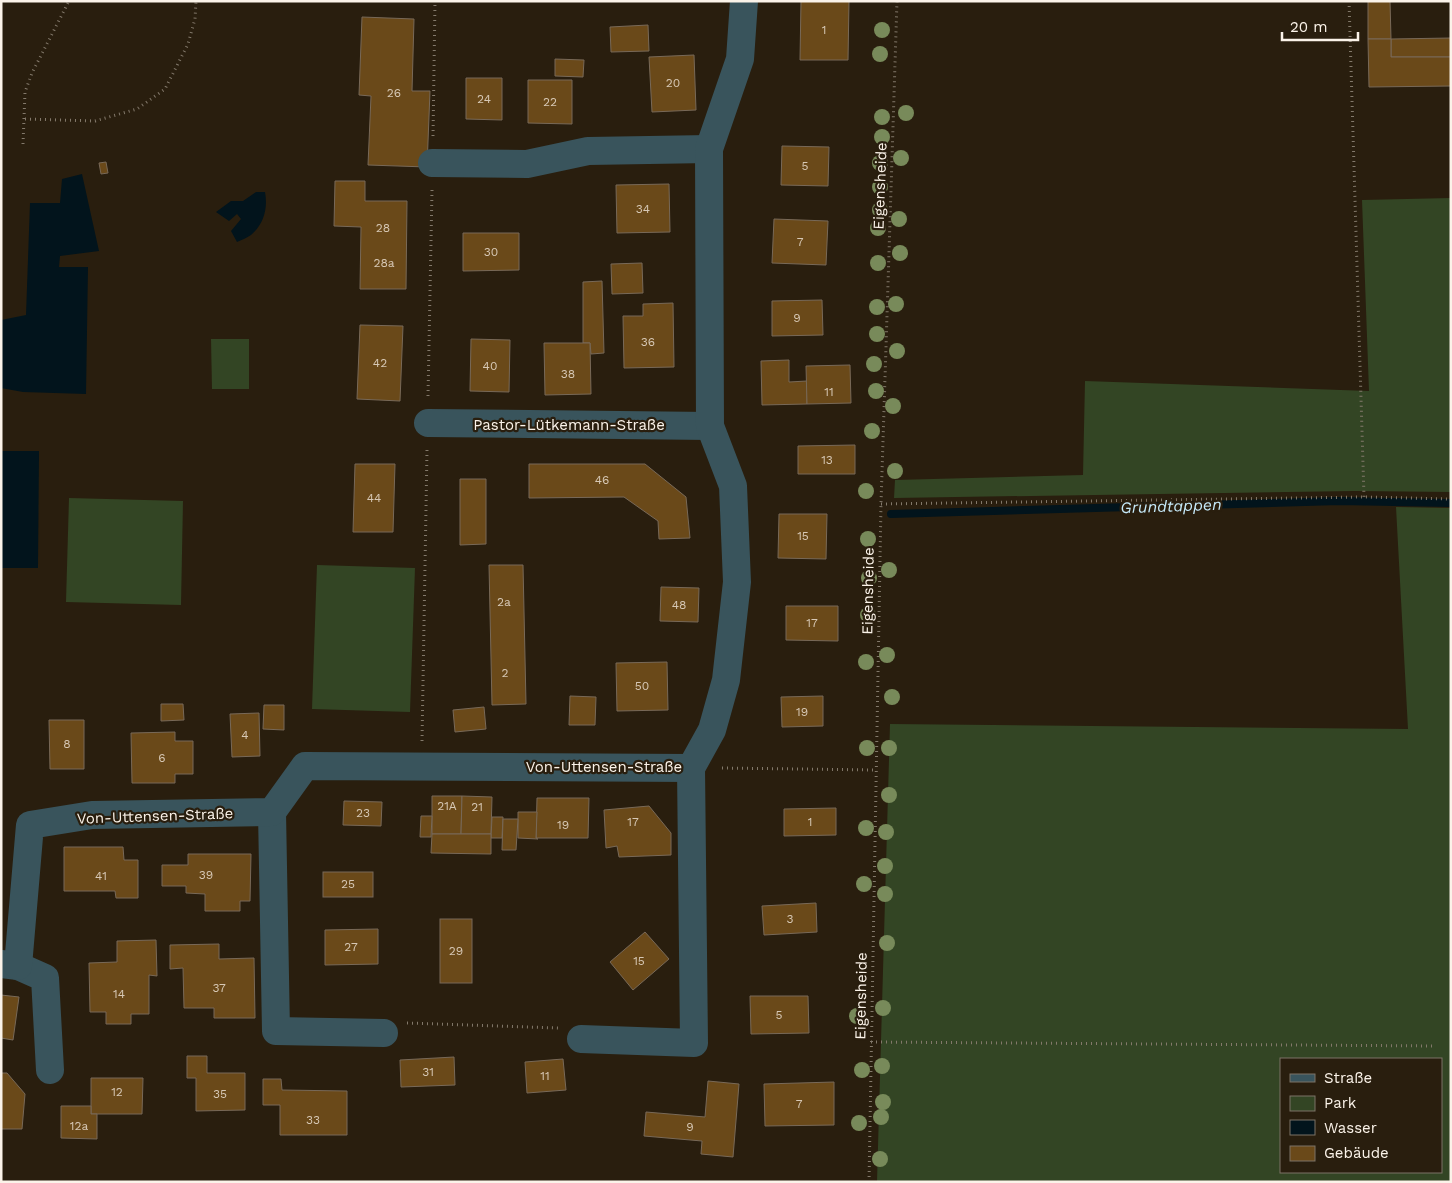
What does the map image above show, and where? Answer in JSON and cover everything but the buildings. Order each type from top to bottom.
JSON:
[{"type":"street","points":[[691,768],[712,730],[726,680],[737,582],[733,486],[710,426],[709,149],[740,59],[744,1]]},
{"type":"street","points":[[432,163],[527,164],[588,151],[709,149]]},
{"type":"street","name":"Pastor-Lütkemann-Straße","points":[[428,423],[710,426]]},
{"type":"street","name":"Von-Uttensen-Straße","points":[[10,965],[30,825],[92,815],[272,812],[305,766],[691,768],[694,1043],[581,1039]]},
{"type":"street","points":[[272,812],[276,1031],[384,1033]]},
{"type":"street","points":[[10,965],[44,978],[50,1070]]},
{"type":"path","points":[[23,144],[25,92],[32,73],[70,1]]},
{"type":"path","points":[[25,119],[95,120],[137,109],[165,89],[188,44],[195,19],[196,1]]},
{"type":"path","points":[[421,767],[435,1]]},
{"type":"path","name":"Eigensheide","points":[[869,1182],[881,504],[897,1]]},
{"type":"path","points":[[1349,1],[1364,497]]},
{"type":"path","points":[[881,504],[1364,497],[1451,499]]},
{"type":"path","points":[[691,768],[876,770]]},
{"type":"path","points":[[384,1033],[395,1023],[405,1023],[574,1029],[581,1039]]},
{"type":"path","points":[[871,1042],[1435,1046]]},
{"type":"green space","points":[[1451,198],[1451,492],[1355,491],[894,498],[895,480],[1083,475],[1085,381],[1369,391],[1362,200]]},
{"type":"green space","points":[[211,339],[249,339],[249,389],[212,389]]},
{"type":"green space","points":[[69,498],[183,501],[181,605],[66,602]]},
{"type":"green space","points":[[1396,507],[1451,508],[1451,1182],[877,1182],[890,724],[1408,729]]},
{"type":"green space","points":[[317,565],[415,568],[410,712],[312,709]]},
{"type":"water","points":[[82,174],[99,251],[60,256],[59,267],[88,267],[86,394],[23,392],[1,388],[1,320],[26,315],[30,203],[60,203],[62,179]]},
{"type":"water","points":[[256,192],[265,192],[266,204],[262,221],[255,231],[237,242],[231,231],[241,219],[237,214],[229,221],[216,212],[231,201],[243,201]]},
{"type":"water","points":[[1,451],[39,451],[38,568],[1,568]]},
{"type":"waterway","name":"Grundtappen","points":[[891,514],[1339,501],[1451,503]]}]
